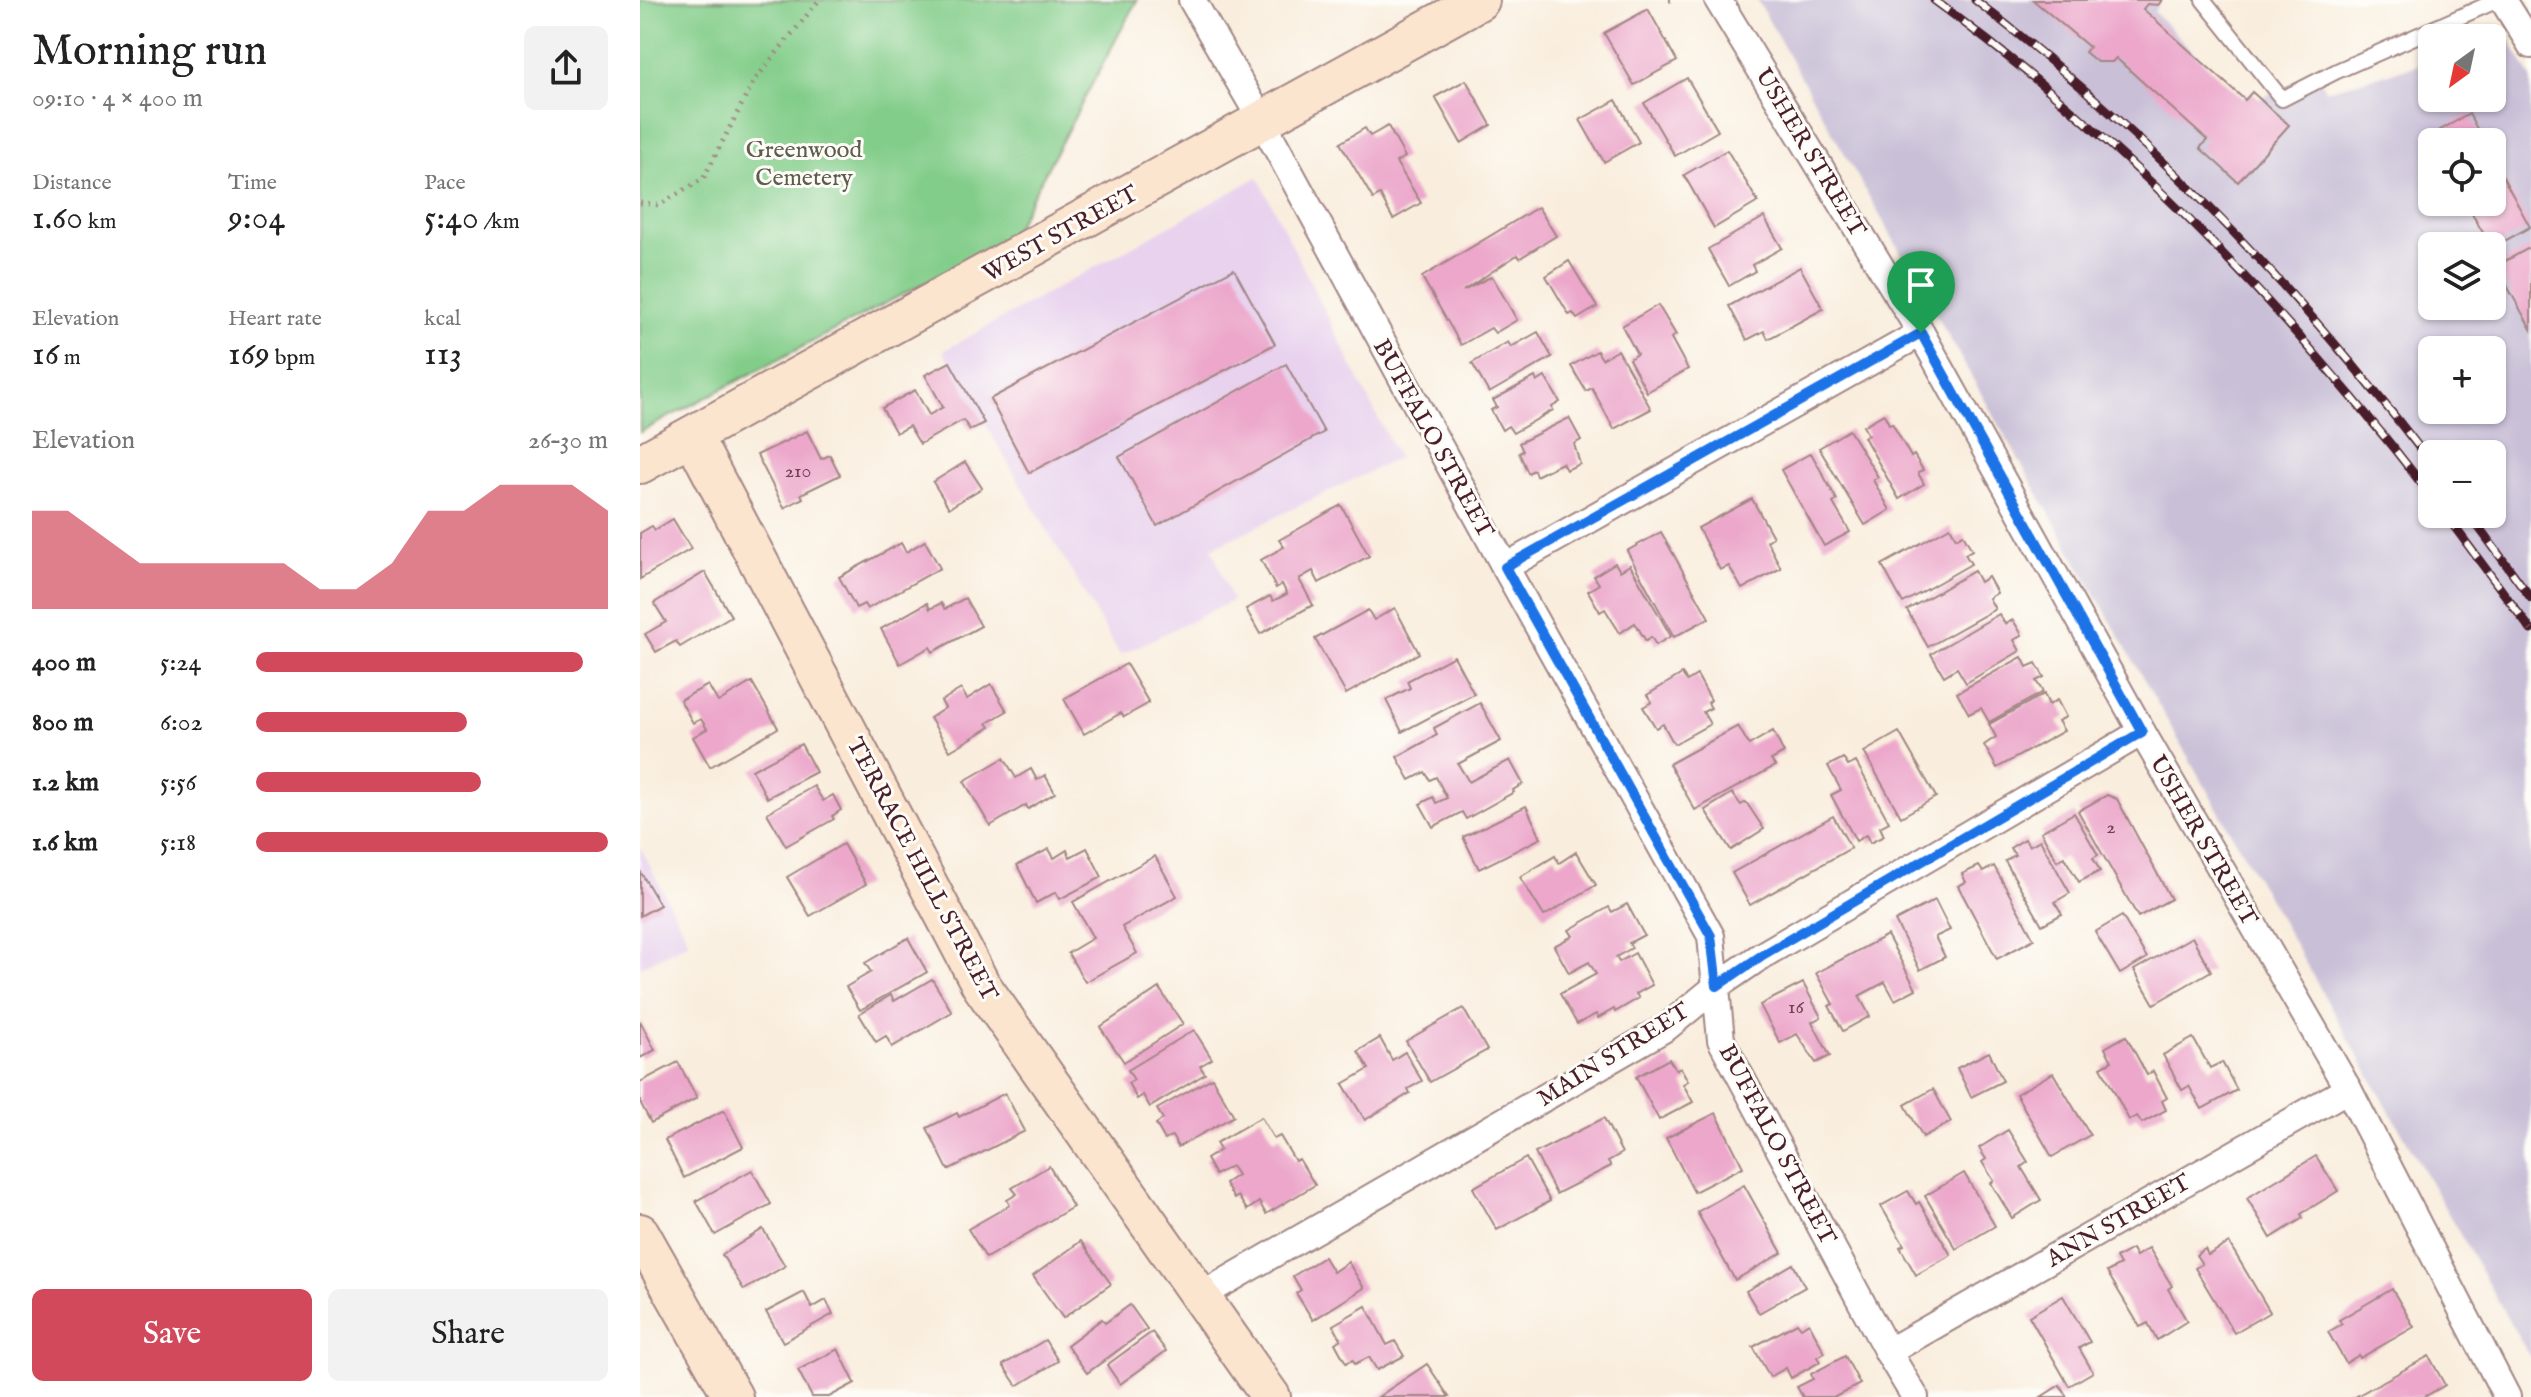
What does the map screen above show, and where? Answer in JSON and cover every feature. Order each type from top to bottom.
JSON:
[{"type":"street","name":"BUFFALO STREET","points":[[1192,0],[1262,121],[1711,936],[1721,1040],[1915,1397]]},
{"type":"street","name":"WEST STREET","points":[[640,464],[1480,0]]},
{"type":"street","name":"USHER STREET","points":[[1718,0],[1921,333],[2142,732],[2348,1089],[2507,1397]]},
{"type":"street","points":[[2500,0],[2531,45]]},
{"type":"street","points":[[1505,567],[1921,333]]},
{"type":"street","name":"TERRACE HILL STREET","points":[[693,437],[981,985],[1271,1397]]},
{"type":"street","name":"MAIN STREET","points":[[1202,1295],[1667,1027],[1717,986],[1761,956],[2142,732]]},
{"type":"street","name":"ANN STREET","points":[[1888,1352],[2348,1089]]},
{"type":"street","points":[[640,1233],[733,1397]]},
{"type":"lane","points":[[2203,0],[2282,99],[2337,71],[2500,0]]},
{"type":"path","points":[[640,203],[659,205],[703,179],[754,81],[819,0]]},
{"type":"path","points":[[1669,0],[1675,0]]},
{"type":"shaded area","points":[[1757,0],[2161,0],[2154,12],[2241,100],[2249,94],[2258,99],[2318,72],[2325,91],[2418,65],[2418,112],[2506,112],[2506,40],[2509,39],[2531,78],[2531,1359]]},
{"type":"shaded area","points":[[1258,177],[1398,458],[1212,548],[1232,601],[1120,655],[943,351]]},
{"type":"shaded area","points":[[640,847],[689,942],[640,967]]},
{"type":"green space","name":"Greenwood Cemetery","points":[[640,0],[1137,0],[1010,238],[640,432]]},
{"type":"building","points":[[2033,0],[2162,0],[2158,5],[2147,4],[2143,9],[2245,100],[2252,92],[2289,125],[2238,182],[2200,148],[2207,140],[2116,58],[2112,62],[2097,62],[2085,52],[2089,47]]},
{"type":"building","points":[[1648,9],[1677,61],[1634,85],[1604,33]]},
{"type":"building","points":[[1687,78],[1718,131],[1675,156],[1644,103]]},
{"type":"building","points":[[1466,80],[1491,125],[1461,143],[1435,97]]},
{"type":"building","points":[[1616,100],[1639,142],[1604,162],[1580,120]]},
{"type":"building","points":[[2469,114],[2476,128],[2444,128]]},
{"type":"building","points":[[1388,126],[1405,157],[1396,162],[1421,203],[1393,219],[1380,195],[1373,199],[1340,143],[1365,128],[1370,136]]},
{"type":"building","points":[[1727,150],[1758,202],[1714,228],[1684,175]]},
{"type":"building","points":[[2506,183],[2530,227],[2506,240],[2506,232],[2483,232],[2473,216],[2506,216]]},
{"type":"building","points":[[1538,207],[1556,236],[1520,258],[1517,255],[1463,291],[1492,276],[1517,320],[1495,333],[1491,328],[1461,345],[1422,277]]},
{"type":"building","points":[[1764,217],[1782,248],[1752,265],[1755,271],[1729,286],[1708,249]]},
{"type":"building","points":[[2531,247],[2531,329],[2506,284],[2506,261]]},
{"type":"building","points":[[1569,261],[1597,307],[1577,319],[1573,313],[1569,315],[1546,276]]},
{"type":"building","points":[[1800,267],[1823,309],[1768,339],[1764,331],[1747,340],[1729,306]]},
{"type":"building","points":[[1234,269],[1275,344],[1029,473],[990,399]]},
{"type":"building","points":[[1658,305],[1676,335],[1671,338],[1688,369],[1647,392],[1629,359],[1637,354],[1622,326]]},
{"type":"building","points":[[1538,332],[1552,357],[1489,393],[1472,363],[1508,342],[1511,347]]},
{"type":"building","points":[[1618,350],[1651,409],[1614,429],[1592,388],[1586,391],[1571,366],[1597,351],[1602,359]]},
{"type":"building","points":[[950,362],[984,423],[970,430],[963,420],[920,444],[909,426],[896,433],[882,408],[915,390],[929,415],[943,407],[925,375]]},
{"type":"building","points":[[1286,364],[1324,432],[1157,526],[1119,457]]},
{"type":"building","points":[[1535,377],[1537,382],[1545,377],[1560,402],[1552,407],[1553,410],[1513,433],[1508,426],[1502,430],[1491,410],[1497,407],[1493,400]]},
{"type":"building","points":[[1884,414],[1911,457],[1914,455],[1923,470],[1918,473],[1924,484],[1899,499],[1864,437],[1868,435],[1863,426]]},
{"type":"building","points":[[1569,418],[1581,440],[1574,444],[1580,464],[1566,470],[1562,463],[1536,476],[1534,470],[1528,473],[1519,453],[1523,451],[1519,443]]},
{"type":"building","points":[[1849,430],[1878,477],[1873,480],[1890,510],[1865,525],[1819,448]]},
{"type":"building","points":[[807,431],[821,459],[830,455],[840,475],[801,494],[803,498],[784,508],[757,455]]},
{"type":"building","points":[[1811,453],[1837,500],[1833,503],[1850,532],[1824,546],[1781,470]]},
{"type":"building","points":[[965,462],[982,488],[949,508],[933,482]]},
{"type":"building","points":[[1752,499],[1773,537],[1767,541],[1781,568],[1742,589],[1729,566],[1720,570],[1698,528]]},
{"type":"building","points":[[1341,505],[1369,556],[1319,583],[1313,571],[1299,579],[1313,605],[1260,634],[1246,609],[1270,596],[1273,601],[1287,594],[1282,584],[1276,588],[1261,560],[1284,547],[1279,540]]},
{"type":"building","points":[[673,519],[691,549],[640,579],[640,533],[652,526],[655,530]]},
{"type":"building","points":[[1950,527],[1956,538],[1963,534],[1972,550],[1965,554],[1971,564],[1903,603],[1882,565]]},
{"type":"building","points":[[1661,532],[1709,618],[1674,637],[1627,551]]},
{"type":"building","points":[[925,541],[940,568],[867,609],[864,604],[856,608],[839,577],[901,543],[906,552]]},
{"type":"building","points":[[1615,563],[1620,571],[1630,565],[1671,636],[1656,645],[1651,637],[1646,641],[1635,623],[1620,633],[1605,609],[1600,612],[1588,591],[1599,584],[1594,576]]},
{"type":"building","points":[[1974,571],[1980,582],[1988,577],[1997,593],[1989,598],[1995,609],[1928,647],[1907,610]]},
{"type":"building","points":[[705,572],[731,616],[680,647],[676,641],[656,652],[645,634],[666,622],[654,603]]},
{"type":"building","points":[[965,598],[981,626],[933,652],[930,647],[900,664],[881,629],[927,603],[930,609],[941,603],[945,609]]},
{"type":"building","points":[[1395,608],[1419,653],[1346,694],[1315,639],[1368,610],[1374,620]]},
{"type":"building","points":[[1999,614],[2005,624],[2013,620],[2022,635],[2014,640],[2020,651],[1966,683],[1957,668],[1944,676],[1931,654]]},
{"type":"building","points":[[1454,656],[1474,694],[1402,732],[1386,700],[1410,688],[1407,681]]},
{"type":"building","points":[[2022,657],[2027,667],[2036,663],[2044,677],[2036,681],[2043,692],[1989,722],[1981,708],[1969,714],[1957,693]]},
{"type":"building","points":[[1126,664],[1149,703],[1124,717],[1121,713],[1084,734],[1064,699]]},
{"type":"building","points":[[1682,674],[1687,681],[1697,675],[1711,700],[1708,703],[1711,708],[1703,712],[1710,724],[1674,744],[1663,724],[1656,728],[1643,707],[1652,702],[1647,695]]},
{"type":"building","points":[[752,682],[778,728],[710,767],[693,737],[707,729],[701,719],[693,723],[680,700],[708,685],[718,702]]},
{"type":"building","points":[[991,684],[1007,711],[987,723],[990,727],[950,751],[930,718],[945,708],[941,701],[961,689],[967,699]]},
{"type":"building","points":[[2044,694],[2049,705],[2057,700],[2066,717],[2058,721],[2064,731],[1997,768],[1984,745],[1996,737],[1989,724]]},
{"type":"building","points":[[1480,703],[1501,741],[1458,764],[1469,782],[1510,760],[1523,784],[1466,819],[1462,812],[1433,827],[1420,804],[1433,797],[1436,803],[1447,798],[1436,777],[1430,780],[1425,772],[1410,780],[1397,757],[1437,735],[1434,728]]},
{"type":"building","points":[[1738,726],[1749,745],[1773,731],[1784,753],[1771,760],[1775,766],[1695,810],[1669,764]]},
{"type":"building","points":[[1899,732],[1936,797],[1901,817],[1864,752]]},
{"type":"building","points":[[801,744],[816,772],[767,798],[752,770]]},
{"type":"building","points":[[1004,758],[1016,778],[1031,769],[1037,780],[1045,775],[1055,793],[1028,809],[1026,805],[990,826],[964,781]]},
{"type":"building","points":[[1843,758],[1848,766],[1856,762],[1889,822],[1880,827],[1884,836],[1870,843],[1866,835],[1856,841],[1831,795],[1841,790],[1828,766]]},
{"type":"building","points":[[814,786],[823,801],[833,795],[841,810],[832,816],[834,819],[786,846],[767,813]]},
{"type":"building","points":[[1732,793],[1741,805],[1746,802],[1764,829],[1731,850],[1705,810]]},
{"type":"building","points":[[2107,795],[2117,799],[2171,899],[2138,917],[2078,811]]},
{"type":"building","points":[[1526,806],[1541,838],[1479,869],[1463,837]]},
{"type":"building","points":[[2074,813],[2098,855],[2093,858],[2100,871],[2079,882],[2064,857],[2057,861],[2041,832]]},
{"type":"building","points":[[1833,816],[1851,848],[1750,905],[1732,873]]},
{"type":"building","points":[[2025,839],[2029,846],[2040,840],[2070,893],[2055,902],[2062,914],[2042,925],[2005,861],[2015,855],[2010,848]]},
{"type":"building","points":[[843,844],[866,884],[810,916],[787,877]]},
{"type":"building","points":[[1087,848],[1102,877],[1060,899],[1056,892],[1036,903],[1017,865],[1049,849],[1054,858],[1067,850],[1070,857]]},
{"type":"building","points":[[1576,852],[1596,885],[1544,916],[1520,877],[1555,856],[1559,863]]},
{"type":"building","points":[[1155,856],[1177,896],[1122,927],[1137,953],[1085,982],[1068,953],[1093,938],[1073,902]]},
{"type":"building","points":[[1979,866],[1983,872],[1994,866],[2034,939],[1997,959],[1958,886],[1966,882],[1962,874]]},
{"type":"building","points":[[640,871],[660,905],[640,916]]},
{"type":"building","points":[[1935,900],[1950,930],[1935,937],[1945,957],[1920,970],[1895,921]]},
{"type":"building","points":[[1627,904],[1644,935],[1629,943],[1632,948],[1616,957],[1619,962],[1635,953],[1652,985],[1636,994],[1639,998],[1615,1012],[1614,1009],[1598,1018],[1596,1014],[1577,1024],[1560,994],[1596,974],[1589,962],[1569,973],[1554,946],[1573,936],[1569,930],[1609,907],[1612,912]]},
{"type":"building","points":[[2122,916],[2147,958],[2120,974],[2095,932]]},
{"type":"building","points":[[1887,935],[1916,989],[1895,1000],[1885,982],[1859,996],[1870,1016],[1843,1031],[1816,973]]},
{"type":"building","points":[[2192,937],[2211,971],[2154,1004],[2134,970]]},
{"type":"building","points":[[908,938],[927,972],[860,1010],[846,987],[871,972],[865,963]]},
{"type":"building","points":[[932,979],[952,1012],[892,1047],[886,1036],[876,1042],[859,1014],[891,995],[894,1001]]},
{"type":"building","points":[[1803,983],[1821,1017],[1812,1022],[1830,1056],[1816,1063],[1797,1034],[1780,1043],[1760,1005]]},
{"type":"building","points":[[1159,988],[1183,1024],[1124,1062],[1100,1027]]},
{"type":"building","points":[[1463,1008],[1487,1050],[1430,1082],[1406,1041]]},
{"type":"building","points":[[640,1021],[655,1050],[640,1058]]},
{"type":"building","points":[[1194,1030],[1212,1059],[1200,1066],[1205,1074],[1150,1107],[1143,1095],[1137,1099],[1128,1083],[1134,1080],[1128,1070]]},
{"type":"building","points":[[2126,1036],[2147,1075],[2153,1071],[2167,1098],[2162,1101],[2166,1110],[2142,1123],[2137,1116],[2129,1120],[2101,1067],[2112,1061],[2105,1048]]},
{"type":"building","points":[[1380,1038],[1392,1060],[1405,1052],[1422,1081],[1408,1089],[1410,1093],[1365,1120],[1343,1084],[1369,1069],[1358,1051]]},
{"type":"building","points":[[2193,1038],[2210,1068],[2222,1062],[2237,1090],[2202,1109],[2189,1086],[2182,1090],[2163,1055]]},
{"type":"building","points":[[1989,1052],[2003,1081],[1971,1097],[1957,1068]]},
{"type":"building","points":[[1669,1059],[1676,1070],[1681,1068],[1688,1081],[1683,1084],[1693,1102],[1659,1120],[1636,1077]]},
{"type":"building","points":[[678,1062],[697,1098],[651,1123],[640,1102],[640,1082]]},
{"type":"building","points":[[2053,1073],[2090,1135],[2052,1157],[2016,1094]]},
{"type":"building","points":[[1212,1078],[1234,1116],[1178,1147],[1172,1136],[1165,1140],[1156,1124],[1163,1119],[1157,1109]]},
{"type":"building","points":[[1933,1089],[1951,1122],[1923,1137],[1905,1105]]},
{"type":"building","points":[[1005,1093],[1025,1131],[948,1170],[927,1128],[957,1113],[959,1117]]},
{"type":"building","points":[[724,1110],[743,1147],[684,1178],[665,1140]]},
{"type":"building","points":[[1716,1113],[1743,1167],[1694,1192],[1666,1138]]},
{"type":"building","points":[[1261,1117],[1274,1139],[1280,1136],[1295,1161],[1299,1159],[1315,1185],[1266,1214],[1259,1202],[1247,1210],[1238,1196],[1234,1199],[1225,1183],[1237,1175],[1231,1166],[1215,1175],[1206,1159],[1220,1150],[1216,1143]]},
{"type":"building","points":[[1604,1118],[1622,1153],[1608,1161],[1611,1166],[1556,1194],[1535,1153]]},
{"type":"building","points":[[2008,1130],[2028,1162],[2021,1167],[2041,1200],[2012,1218],[1991,1183],[1994,1181],[1982,1162],[1986,1159],[1979,1148]]},
{"type":"building","points":[[2316,1156],[2338,1191],[2301,1214],[2303,1218],[2271,1238],[2247,1198]]},
{"type":"building","points":[[1526,1158],[1550,1201],[1497,1230],[1473,1188]]},
{"type":"building","points":[[1049,1166],[1073,1207],[986,1258],[968,1229],[1010,1205],[1007,1200],[1017,1194],[1012,1188]]},
{"type":"building","points":[[752,1170],[771,1204],[715,1235],[696,1201]]},
{"type":"building","points":[[1964,1173],[1995,1226],[1956,1249],[1925,1196]]},
{"type":"building","points":[[1744,1185],[1782,1253],[1735,1280],[1697,1212]]},
{"type":"building","points":[[1908,1191],[1916,1204],[1919,1202],[1951,1255],[1916,1275],[1900,1247],[1904,1245],[1881,1206]]},
{"type":"building","points":[[763,1229],[785,1266],[744,1290],[722,1255]]},
{"type":"building","points":[[1081,1241],[1111,1284],[1063,1318],[1033,1276]]},
{"type":"building","points":[[2229,1243],[2270,1312],[2234,1333],[2195,1268],[2202,1264],[2196,1255],[2205,1249],[2208,1255]]},
{"type":"building","points":[[2149,1248],[2172,1286],[2168,1289],[2187,1321],[2157,1340],[2148,1323],[2140,1327],[2107,1272],[2120,1265],[2116,1258],[2132,1249],[2136,1256]]},
{"type":"building","points":[[1324,1257],[1333,1272],[1348,1262],[1364,1288],[1313,1320],[1296,1293],[1301,1290],[1293,1276]]},
{"type":"building","points":[[1793,1264],[1805,1287],[1759,1313],[1746,1291]]},
{"type":"building","points":[[2392,1289],[2414,1327],[2346,1363],[2328,1332],[2342,1324],[2339,1320]]},
{"type":"building","points":[[804,1292],[812,1308],[826,1300],[833,1314],[783,1342],[766,1312]]},
{"type":"building","points":[[2063,1296],[2090,1342],[2079,1348],[2093,1372],[2069,1386],[2029,1316]]},
{"type":"building","points":[[1130,1305],[1147,1329],[1087,1373],[1067,1345],[1102,1319],[1105,1323]]},
{"type":"building","points":[[1366,1306],[1387,1345],[1395,1341],[1404,1356],[1377,1370],[1369,1357],[1355,1364],[1353,1360],[1346,1363],[1335,1343],[1341,1339],[1333,1325]]},
{"type":"building","points":[[1797,1323],[1801,1328],[1809,1323],[1825,1353],[1817,1357],[1820,1362],[1791,1378],[1786,1368],[1770,1377],[1753,1347]]},
{"type":"building","points":[[1152,1332],[1166,1351],[1120,1384],[1107,1365]]},
{"type":"building","points":[[1045,1340],[1058,1361],[1017,1386],[1003,1365]]},
{"type":"building","points":[[838,1349],[855,1383],[829,1397],[812,1397],[798,1370]]},
{"type":"building","points":[[1845,1356],[1860,1384],[1835,1397],[1803,1397],[1797,1387],[1813,1379],[1811,1374]]},
{"type":"building","points":[[2429,1356],[2445,1385],[2424,1397],[2355,1397]]},
{"type":"building","points":[[1427,1364],[1449,1397],[1378,1397]]},
{"type":"building","points":[[2060,1385],[2067,1397],[2041,1397]]},
{"type":"railway","points":[[1934,0],[2072,110],[2201,231],[2320,360],[2418,479]]},
{"type":"railway","points":[[1975,0],[2101,105],[2219,217],[2329,337],[2418,446]]},
{"type":"railway","points":[[2455,528],[2531,630]]},
{"type":"railway","points":[[2479,528],[2531,598]]},
{"type":"route","points":[[1921,333],[2142,732],[1761,956],[1717,986],[1711,936],[1505,567],[1921,333]]}]
